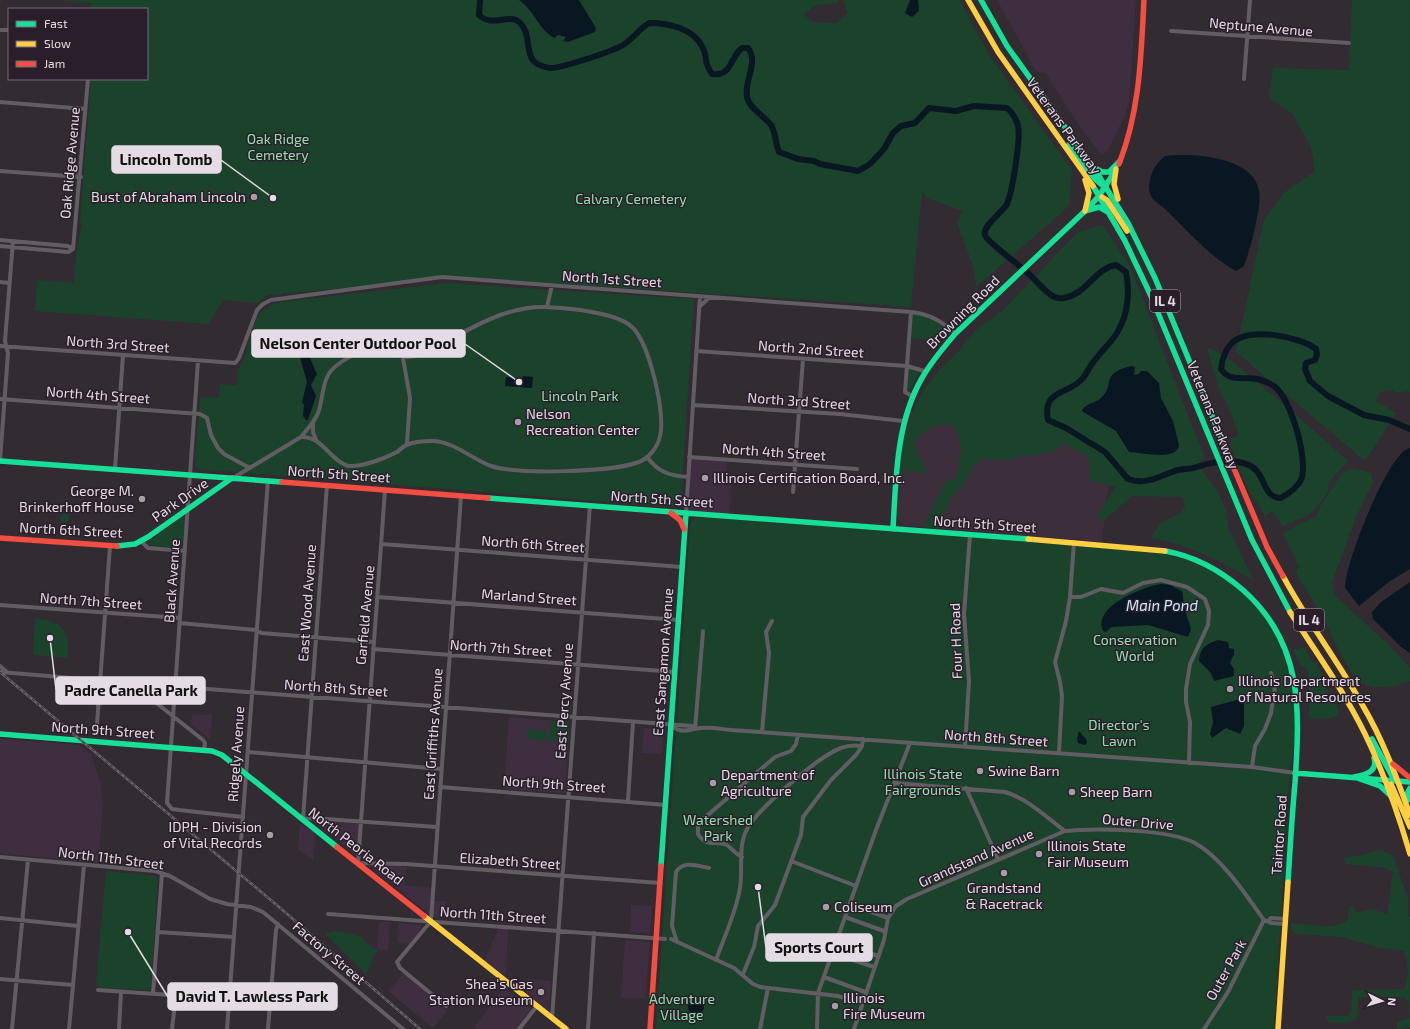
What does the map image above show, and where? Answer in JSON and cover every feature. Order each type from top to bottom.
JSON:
[{"type":"main road","name":"Veterans Parkway","points":[[968,0],[998,52],[1110,214],[1144,281],[1252,540],[1272,582],[1357,718],[1394,800],[1410,854]]},
{"type":"main road","name":"Veterans Parkway","points":[[981,0],[1011,52],[1106,186],[1133,233],[1155,278],[1258,528],[1282,576],[1346,675],[1367,712],[1398,781],[1410,815]]},
{"type":"main road","name":"Browning Road","points":[[893,529],[898,454],[903,421],[912,396],[924,371],[939,351],[955,334],[1099,196],[1120,161],[1134,117],[1144,0]]},
{"type":"main road","points":[[1048,124],[1064,139],[1096,180],[1106,186]]},
{"type":"main road","points":[[1068,152],[1070,158],[1088,185],[1089,197],[1085,211]]},
{"type":"main road","points":[[1092,166],[1100,171],[1106,172],[1111,171],[1120,161]]},
{"type":"main road","points":[[1116,168],[1114,184],[1115,194],[1133,226],[1133,233]]},
{"type":"main road","points":[[1099,196],[1107,200],[1113,208],[1155,278]]},
{"type":"main road","points":[[1085,211],[1099,207],[1110,214]]},
{"type":"main road","name":"North 5th Street","points":[[0,461],[268,480],[1074,542],[1167,551],[1209,565],[1228,577],[1249,594],[1268,617],[1284,644]]},
{"type":"main road","points":[[204,497],[217,483],[215,479],[209,479],[206,476]]},
{"type":"main road","name":"Park Drive","points":[[141,541],[233,478]]},
{"type":"main road","points":[[220,486],[242,479]]},
{"type":"main road","points":[[669,512],[678,517],[685,531]]},
{"type":"main road","name":"East Sangamon Avenue","points":[[650,1029],[686,513]]},
{"type":"main road","points":[[685,531],[690,519],[702,514]]},
{"type":"main road","name":"North 6th Street","points":[[0,538],[110,546],[128,546],[141,541]]},
{"type":"main road","name":"Taintor Road","points":[[1278,1029],[1295,773],[1298,700],[1291,663],[1284,644]]},
{"type":"main road","points":[[1351,707],[1362,721],[1390,772],[1398,781]]},
{"type":"main road","points":[[1355,777],[1370,773],[1376,764],[1359,728],[1357,718]]},
{"type":"main road","name":"North 9th Street","points":[[0,734],[204,750]]},
{"type":"main road","name":"North Peoria Road","points":[[204,750],[222,755],[566,1029]]},
{"type":"main road","points":[[1386,753],[1395,767],[1410,778]]},
{"type":"main road","points":[[1295,773],[1410,782]]},
{"type":"main road","points":[[1355,777],[1380,786],[1394,800]]},
{"type":"main road","points":[[1386,780],[1394,788],[1410,827]]},
{"type":"main road","points":[[1410,788],[1407,794],[1410,806]]},
{"type":"street","points":[[1244,79],[1250,0]]},
{"type":"street","name":"Neptune Avenue","points":[[1171,31],[1349,43]]},
{"type":"street","name":"Oak Ridge Avenue","points":[[74,249],[88,80]]},
{"type":"street","points":[[0,102],[85,109]]},
{"type":"street","points":[[0,171],[81,177]]},
{"type":"street","points":[[0,240],[68,246],[74,249]]},
{"type":"street","points":[[0,461],[2,399],[8,352],[6,347],[9,282],[13,241]]},
{"type":"street","points":[[0,246],[68,252],[74,249]]},
{"type":"street","name":"North 1st Street","points":[[235,363],[239,358],[254,316],[262,304],[276,299],[442,277],[911,312],[932,317],[944,324],[955,334]]},
{"type":"street","points":[[0,282],[9,282]]},
{"type":"street","points":[[548,307],[552,285]]},
{"type":"street","name":"East Sangamon Avenue","points":[[686,513],[700,296]]},
{"type":"street","points":[[699,308],[704,301],[711,297]]},
{"type":"street","points":[[233,478],[248,467],[301,437],[313,424],[320,408],[326,379],[336,366],[371,349],[383,349],[403,358],[431,350],[461,333],[508,313],[527,308],[548,307],[614,318],[629,324],[638,333],[647,355],[656,386],[661,423],[657,445],[647,457],[630,464],[597,469],[515,471],[486,464],[441,442],[434,441],[407,444],[396,453],[351,467],[345,466],[317,441],[308,437],[301,437]]},
{"type":"street","points":[[911,312],[905,392],[912,396]]},
{"type":"street","name":"North 3rd Street","points":[[0,346],[235,363]]},
{"type":"street","name":"North 2nd Street","points":[[696,351],[907,366],[924,371]]},
{"type":"street","points":[[115,470],[123,356]]},
{"type":"street","points":[[403,358],[410,398],[407,444]]},
{"type":"street","points":[[793,492],[802,359]]},
{"type":"street","name":"Black Avenue","points":[[198,361],[167,803],[172,809],[243,817]]},
{"type":"street","name":"North 4th Street","points":[[2,399],[194,414]]},
{"type":"street","name":"North 3rd Street","points":[[693,405],[840,414],[903,421]]},
{"type":"street","points":[[194,414],[207,418],[213,440],[221,451],[248,467]]},
{"type":"street","points":[[313,424],[313,432],[317,441]]},
{"type":"street","points":[[647,457],[655,467],[666,474],[688,477]]},
{"type":"street","name":"North 4th Street","points":[[689,457],[857,469]]},
{"type":"street","name":"Ridgely Avenue","points":[[227,1029],[268,480]]},
{"type":"street","name":"East Wood Avenue","points":[[303,819],[327,485]]},
{"type":"street","name":"Garfield Avenue","points":[[358,863],[385,490]]},
{"type":"street","name":"East Griffiths Avenue","points":[[431,921],[461,496]]},
{"type":"street","name":"East Percy Avenue","points":[[552,1018],[590,505]]},
{"type":"street","name":"Four H Road","points":[[965,747],[969,681],[964,614],[970,535]]},
{"type":"street","name":"North 6th Street","points":[[141,541],[148,548],[185,551]]},
{"type":"street","points":[[1059,753],[1062,696],[1055,662],[1066,621],[1070,597],[1074,542]]},
{"type":"street","name":"North 6th Street","points":[[382,544],[682,567]]},
{"type":"street","points":[[97,724],[110,546]]},
{"type":"street","points":[[1070,597],[1081,597],[1101,589],[1123,593],[1143,583],[1161,580],[1187,587],[1205,600],[1209,611],[1208,625],[1190,664],[1186,689],[1186,702],[1190,722],[1189,763]]},
{"type":"street","name":"Marland Street","points":[[378,596],[678,620]]},
{"type":"street","name":"North 7th Street","points":[[0,605],[104,612],[257,630],[261,633],[374,642]]},
{"type":"street","points":[[762,732],[769,653],[766,632],[772,621]]},
{"type":"street","points":[[696,729],[703,631]]},
{"type":"street","name":"North 7th Street","points":[[374,649],[675,672]]},
{"type":"street","points":[[0,666],[7,672]]},
{"type":"street","name":"North 8th Street","points":[[0,672],[671,725],[677,730],[691,732],[702,728],[762,732],[1252,767],[1295,773]]},
{"type":"street","points":[[1252,767],[1255,746],[1265,729],[1271,713],[1275,686],[1271,673]]},
{"type":"street","points":[[139,683],[140,690],[203,740],[205,743],[204,750]]},
{"type":"street","points":[[628,801],[634,722]]},
{"type":"street","points":[[742,857],[726,845],[713,844],[703,840],[698,834],[698,826],[708,815],[774,757],[791,751],[796,744],[798,735]]},
{"type":"street","points":[[743,974],[754,947],[758,926],[775,905],[802,831],[803,817],[831,780],[862,746],[863,739]]},
{"type":"street","points":[[817,1029],[818,993],[856,886],[910,743]]},
{"type":"street","points":[[716,960],[738,896],[742,841],[746,830],[762,810],[818,762],[840,748],[847,746],[862,746]]},
{"type":"street","points":[[248,752],[442,769]]},
{"type":"street","points":[[894,783],[1005,792],[1012,794],[1037,809],[1065,831]]},
{"type":"street","name":"North 9th Street","points":[[440,787],[666,805]]},
{"type":"street","points":[[966,788],[998,859]]},
{"type":"street","points":[[303,819],[312,818],[437,827]]},
{"type":"street","name":"Outer Drive","points":[[1065,831],[1087,829],[1153,833],[1187,839],[1203,848],[1218,861],[1266,920]]},
{"type":"street","name":"Grandstand Avenue","points":[[888,918],[896,906],[907,899],[1065,831]]},
{"type":"street","name":"North 11th Street","points":[[0,857],[84,864],[162,873],[178,880],[210,899],[236,905]]},
{"type":"street","points":[[12,1029],[28,860]]},
{"type":"street","points":[[791,861],[856,886]]},
{"type":"street","name":"Elizabeth Street","points":[[358,863],[434,866],[660,883]]},
{"type":"street","points":[[69,1029],[84,864]]},
{"type":"street","points":[[677,942],[672,926],[676,872],[680,867],[686,864],[709,868]]},
{"type":"street","points":[[153,993],[162,873]]},
{"type":"street","points":[[850,904],[888,918],[878,956],[854,1029]]},
{"type":"street","name":"Factory Street","points":[[236,905],[260,910],[403,1029]]},
{"type":"street","name":"North 11th Street","points":[[328,914],[665,939]]},
{"type":"street","points":[[845,917],[884,931]]},
{"type":"street","points":[[0,918],[78,926]]},
{"type":"street","points":[[1266,920],[1271,918],[1285,921]]},
{"type":"street","name":"Outer Park","points":[[1204,1029],[1228,992],[1266,920]]},
{"type":"street","points":[[431,921],[397,962],[400,968],[446,1006]]},
{"type":"street","points":[[268,1029],[276,930],[278,924]]},
{"type":"street","points":[[158,932],[234,937]]},
{"type":"street","points":[[588,1029],[594,933]]},
{"type":"street","points":[[671,939],[734,968],[743,974],[753,984],[768,988],[838,996],[862,1003]]},
{"type":"street","points":[[836,942],[878,956]]},
{"type":"street","points":[[832,953],[874,967]]},
{"type":"street","points":[[824,977],[865,992]]},
{"type":"street","points":[[0,979],[73,985]]},
{"type":"street","points":[[760,1029],[768,988]]},
{"type":"street","points":[[98,990],[229,999]]},
{"type":"street","points":[[118,1029],[121,992]]},
{"type":"street","points":[[172,1029],[176,995]]},
{"type":"street","points":[[519,1029],[536,1006]]},
{"type":"shaded area","points":[[997,0],[1136,0],[1129,100],[1126,113],[1108,150],[1101,155],[1074,118],[1046,74],[1036,71]]},
{"type":"shaded area","points":[[910,412],[962,417],[1067,436],[1110,465],[1102,542],[902,525],[897,517],[899,488],[903,439]]},
{"type":"shaded area","points":[[691,459],[727,461],[725,485],[731,485],[729,514],[688,511]]},
{"type":"shaded area","points":[[192,714],[212,715],[210,739],[191,724]]},
{"type":"shaded area","points":[[509,717],[569,722],[565,793],[504,789]]},
{"type":"shaded area","points":[[644,728],[664,730],[662,754],[642,753]]},
{"type":"shaded area","points":[[0,739],[79,745],[91,754],[100,782],[103,805],[98,863],[0,853]]},
{"type":"shaded area","points":[[313,821],[360,823],[357,856],[356,855]]},
{"type":"shaded area","points":[[300,823],[315,834],[313,861],[298,849]]},
{"type":"shaded area","points":[[392,865],[407,867],[405,885],[435,888],[434,901],[446,901],[444,918],[433,917],[371,867]]},
{"type":"shaded area","points":[[631,905],[652,906],[650,933],[630,932]]},
{"type":"shaded area","points":[[379,922],[390,922],[388,950],[377,949]]},
{"type":"shaded area","points":[[398,923],[421,925],[421,929],[409,944],[397,943]]},
{"type":"shaded area","points":[[498,929],[508,929],[506,976],[484,961]]},
{"type":"shaded area","points":[[625,940],[650,942],[645,999],[621,998]]},
{"type":"shaded area","points":[[404,973],[447,1011],[433,1028],[388,991]]},
{"type":"shaded area","points":[[528,979],[551,981],[549,1010],[526,993]]},
{"type":"shaded area","points":[[504,988],[532,1009],[517,1029],[473,1029]]},
{"type":"green space","points":[[57,0],[838,0],[838,3],[815,5],[804,15],[813,22],[836,23],[848,13],[843,0],[960,0],[989,55],[1072,170],[1069,206],[976,287],[974,269],[957,223],[962,211],[927,198],[922,191],[911,307],[446,276],[357,287],[268,295],[257,303],[223,300],[208,324],[35,311],[37,280],[74,283],[76,255],[82,223],[80,222],[91,80],[148,80],[148,8],[90,8],[91,3]]},
{"type":"green space","points":[[1352,0],[1410,0],[1410,393],[1408,391],[1396,393],[1393,390],[1380,392],[1376,401],[1396,413],[1365,461],[1236,352],[1264,219],[1285,192],[1315,171],[1311,147],[1292,113],[1269,98],[1273,68],[1349,70]]},
{"type":"green space","points":[[1103,225],[1130,266],[1205,459],[1197,464],[1217,490],[1226,509],[1229,529],[1254,581],[1204,554],[1178,544],[1150,538],[1162,522],[1181,513],[1185,507],[1182,497],[1132,496],[1102,522],[1098,513],[1116,487],[1091,481],[1088,457],[1063,443],[1054,451],[1019,456],[1012,460],[981,459],[971,470],[964,485],[951,498],[938,529],[923,527],[946,480],[955,479],[961,451],[959,437],[952,424],[934,426],[915,438],[916,451],[928,473],[902,471],[902,446],[915,407],[925,388],[943,366],[961,349],[962,345],[976,330],[1003,310],[1078,232]]},
{"type":"green space","name":"Lincoln Park","points":[[446,283],[694,299],[681,500],[677,505],[672,507],[198,469],[195,465],[200,397],[219,398],[220,384],[236,385],[238,370],[245,355],[256,320],[261,312],[271,305],[280,302]]},
{"type":"green space","points":[[913,314],[929,318],[937,322],[942,328],[939,333],[933,338],[929,339],[910,338]]},
{"type":"green space","points":[[1209,348],[1227,357],[1293,412],[1348,461],[1334,475],[1328,487],[1328,492],[1313,512],[1302,519],[1295,520],[1283,527],[1272,511],[1265,517],[1259,505],[1250,494],[1238,466],[1242,465],[1247,460],[1235,458],[1230,444],[1232,438],[1239,435],[1226,401],[1220,392],[1207,349]]},
{"type":"green space","points":[[909,368],[919,373],[909,392],[907,387]]},
{"type":"green space","points":[[1352,468],[1371,473],[1373,482],[1356,517],[1332,583],[1335,596],[1389,645],[1410,668],[1410,681],[1399,685],[1373,687],[1362,683],[1356,678],[1345,663],[1320,612],[1296,573],[1299,566],[1283,534],[1291,528],[1318,515],[1319,508],[1343,472]]},
{"type":"green space","points":[[63,514],[67,514],[69,518],[67,522],[63,522],[61,520],[61,516]]},
{"type":"green space","name":"Illinois State Fairgrounds","points":[[700,517],[1143,550],[1176,557],[1207,568],[1244,592],[1259,608],[1281,645],[1289,666],[1294,687],[1296,709],[1296,732],[1289,782],[1274,1029],[656,1029],[690,525],[693,519]]},
{"type":"green space","points":[[180,518],[185,520],[182,548],[148,545],[149,541]]},
{"type":"green space","points":[[35,619],[52,622],[63,629],[68,641],[68,658],[35,655],[33,652]]},
{"type":"green space","points":[[1305,647],[1312,662],[1316,662],[1322,674],[1322,683],[1337,705],[1339,715],[1331,718],[1309,719],[1309,679],[1307,670],[1301,665],[1293,650]]},
{"type":"green space","points":[[551,721],[569,722],[569,742],[549,741]]},
{"type":"green space","points":[[528,729],[547,731],[547,741],[527,739]]},
{"type":"green space","points":[[1381,850],[1393,856],[1408,899],[1408,916],[1410,917],[1410,1018],[1409,1002],[1404,997],[1359,997],[1356,1019],[1342,1023],[1328,1022],[1326,1016],[1348,1016],[1351,1012],[1352,990],[1404,989],[1408,970],[1404,951],[1375,947],[1342,937],[1297,934],[1291,930],[1291,923],[1322,926],[1339,925],[1345,922],[1349,917],[1349,907],[1354,906],[1356,913],[1372,909],[1387,914],[1393,872],[1387,868],[1346,864],[1343,859]]},
{"type":"green space","points":[[106,871],[155,876],[158,878],[151,990],[100,988],[96,984]]},
{"type":"green space","points":[[335,931],[357,936],[378,950],[378,952],[373,954],[371,965],[366,974],[325,934]]},
{"type":"green space","points":[[1410,1018],[1410,1027],[1397,1029],[1397,1022]]},
{"type":"water","points":[[519,0],[579,0],[596,28],[595,32],[568,42],[563,41],[566,37],[558,35],[555,38],[545,31],[529,9]]},
{"type":"water","points":[[910,0],[918,0],[919,11],[912,17],[905,13]]},
{"type":"water","points":[[1190,155],[1220,159],[1246,170],[1255,179],[1259,191],[1259,207],[1244,266],[1236,271],[1226,265],[1199,243],[1152,198],[1149,187],[1151,175],[1157,164],[1165,156]]},
{"type":"water","points":[[309,340],[311,341],[310,358],[317,374],[311,385],[316,396],[308,420],[306,420],[303,416],[304,405],[302,402],[307,382],[299,354]]},
{"type":"water","points":[[1131,366],[1135,367],[1134,375],[1139,374],[1141,371],[1147,371],[1159,383],[1161,398],[1173,421],[1179,445],[1177,450],[1172,453],[1157,455],[1129,452],[1116,431],[1082,410],[1086,406],[1101,398],[1108,388],[1111,376],[1115,372]]},
{"type":"water","points":[[523,376],[533,377],[532,388],[505,386],[506,377],[522,378]]},
{"type":"water","points":[[1410,448],[1410,569],[1390,581],[1359,606],[1345,588],[1352,557],[1369,510],[1380,487],[1401,454]]},
{"type":"water","points":[[1410,582],[1410,653],[1400,646],[1373,619],[1372,612],[1381,602]]},
{"type":"water","name":"Main Pond","points":[[1161,584],[1170,585],[1182,591],[1185,610],[1191,629],[1188,637],[1148,625],[1111,627],[1106,632],[1103,631],[1102,622],[1105,614],[1112,606],[1121,599],[1143,589]]},
{"type":"water","points":[[1218,640],[1228,642],[1229,648],[1234,649],[1234,654],[1230,663],[1234,669],[1234,676],[1214,681],[1211,673],[1199,661],[1203,649]]},
{"type":"water","points":[[1244,698],[1244,726],[1240,734],[1226,728],[1212,738],[1210,734],[1213,722],[1211,707]]},
{"type":"water","points":[[1079,731],[1086,739],[1087,743],[1085,745],[1078,743],[1077,739]]},
{"type":"water","points":[[696,999],[702,1001],[704,1007],[702,1013],[696,1015],[690,1013],[688,1007],[690,1001]]},
{"type":"waterway","points":[[480,0],[479,15],[484,19],[495,21],[511,19],[519,22],[525,30],[530,55],[533,61],[549,68],[576,62],[617,48],[627,43],[649,23],[664,24],[687,31],[699,41],[703,48],[709,70],[712,74],[719,74],[723,72],[730,66],[735,56],[742,48],[748,48],[752,60],[752,66],[747,84],[748,101],[771,125],[779,152],[798,159],[814,161],[820,164],[858,171],[870,164],[884,149],[893,133],[901,126],[915,123],[929,108],[956,111],[974,106],[1007,108],[1017,121],[1019,132],[1016,165],[1007,204],[986,228],[985,235],[987,238],[1054,297],[1064,298],[1072,296],[1109,267],[1116,265],[1126,272],[1128,287],[1127,303],[1124,317],[1118,331],[1093,362],[1083,378],[1078,383],[1053,397],[1049,402],[1047,410],[1048,420],[1066,428],[1105,452],[1128,479],[1135,481],[1147,481],[1178,470],[1193,468],[1215,462],[1232,461],[1248,465],[1255,469],[1260,475],[1269,493],[1274,496],[1281,498],[1297,486],[1301,480],[1303,459],[1297,430],[1287,403],[1274,386],[1259,379],[1233,378],[1221,369],[1224,356],[1231,344],[1248,335],[1273,335],[1308,344],[1316,349],[1317,354],[1315,360],[1306,363],[1305,369],[1310,381],[1328,396],[1364,415],[1389,420],[1410,429]]},
{"type":"railway","points":[[0,672],[279,907],[420,1029]]},
{"type":"traffic: fast","points":[[981,0],[1007,46],[1092,165],[1128,223],[1155,278],[1222,440]]},
{"type":"traffic: fast","points":[[1069,145],[1096,180],[1102,185]]},
{"type":"traffic: fast","points":[[1095,168],[1102,172],[1109,172],[1120,161]]},
{"type":"traffic: fast","points":[[893,529],[897,471],[902,432],[913,395],[922,378],[937,355],[955,334],[1085,211],[1099,196],[1115,171]]},
{"type":"traffic: fast","points":[[1093,186],[1125,241],[1151,296],[1252,540],[1290,612]]},
{"type":"traffic: fast","points":[[1085,211],[1099,207],[1109,213]]},
{"type":"traffic: fast","points":[[0,461],[282,482]]},
{"type":"traffic: fast","points":[[117,546],[135,544],[148,537],[232,478]]},
{"type":"traffic: fast","points":[[488,498],[1028,539]]},
{"type":"traffic: fast","points":[[661,866],[686,513]]},
{"type":"traffic: fast","points":[[1165,551],[1176,553],[1207,565],[1235,583],[1263,610],[1277,632],[1287,655],[1297,703],[1297,756],[1288,882]]},
{"type":"traffic: fast","points":[[0,734],[212,751],[222,755],[337,847]]},
{"type":"traffic: fast","points":[[1372,739],[1392,776]]},
{"type":"traffic: fast","points":[[1354,777],[1370,772],[1374,767],[1374,758]]},
{"type":"traffic: fast","points":[[1295,773],[1410,782]]},
{"type":"traffic: fast","points":[[1357,778],[1380,786],[1391,796]]},
{"type":"traffic: fast","points":[[1408,800],[1407,794],[1410,788]]},
{"type":"traffic: slow","points":[[968,0],[998,52],[1093,186]]},
{"type":"traffic: slow","points":[[1116,169],[1114,184],[1118,199]]},
{"type":"traffic: slow","points":[[1085,180],[1089,193],[1085,211]]},
{"type":"traffic: slow","points":[[1102,197],[1107,200],[1127,231]]},
{"type":"traffic: slow","points":[[1028,539],[1165,551]]},
{"type":"traffic: slow","points":[[1283,576],[1292,593],[1353,689],[1377,732],[1410,815]]},
{"type":"traffic: slow","points":[[1290,612],[1339,687],[1365,734],[1390,793],[1410,854]]},
{"type":"traffic: slow","points":[[1391,784],[1410,827]]},
{"type":"traffic: slow","points":[[1278,1029],[1288,882]]},
{"type":"traffic: slow","points":[[424,916],[566,1029]]},
{"type":"traffic: jam","points":[[1119,164],[1126,144],[1135,104],[1140,63],[1144,0]]},
{"type":"traffic: jam","points":[[1222,440],[1267,547],[1283,576]]},
{"type":"traffic: jam","points":[[282,482],[488,498]]},
{"type":"traffic: jam","points":[[671,513],[680,520],[684,529]]},
{"type":"traffic: jam","points":[[0,538],[117,546]]},
{"type":"traffic: jam","points":[[1393,764],[1410,778]]},
{"type":"traffic: jam","points":[[337,847],[424,916]]},
{"type":"traffic: jam","points":[[650,1029],[661,866]]},
{"type":"place","name":"Bust of Abraham Lincoln","points":[[254,197]]},
{"type":"place","name":"Lincoln Tomb","points":[[273,198]]},
{"type":"place","name":"Nelson Center Outdoor Pool","points":[[519,382]]},
{"type":"place","name":"Nelson Recreation Center","points":[[518,422]]},
{"type":"place","name":"Illinois Certification Board, Inc.","points":[[705,478]]},
{"type":"place","name":"George M. Brinkerhoff House","points":[[142,499]]},
{"type":"place","name":"Padre Canella Park","points":[[50,638]]},
{"type":"place","name":"Illinois Department of Natural Resources","points":[[1230,689]]},
{"type":"place","name":"Swine Barn","points":[[980,771]]},
{"type":"place","name":"Department of Agriculture","points":[[713,783]]},
{"type":"place","name":"Sheep Barn","points":[[1072,792]]},
{"type":"place","name":"IDPH - Division of Vital Records","points":[[270,835]]},
{"type":"place","name":"Illinois State Fair Museum","points":[[1039,854]]},
{"type":"place","name":"Grandstand & Racetrack","points":[[1004,873]]},
{"type":"place","name":"Sports Court","points":[[758,887]]},
{"type":"place","name":"Coliseum","points":[[826,907]]},
{"type":"place","name":"David T. Lawless Park","points":[[128,932]]},
{"type":"place","name":"Shea's Gas Station Museum","points":[[541,992]]},
{"type":"place","name":"Illinois Fire Museum","points":[[835,1006]]},
{"type":"park label","name":"Oak Ridge Cemetery","points":[[278,148]]},
{"type":"park label","name":"Calvary Cemetery","points":[[631,199]]},
{"type":"park label","name":"Conservation World","points":[[1135,648]]},
{"type":"park label","name":"Director's Lawn","points":[[1119,734]]},
{"type":"park label","name":"Watershed Park","points":[[718,828]]},
{"type":"park label","name":"Adventure Village","points":[[682,1008]]}]
